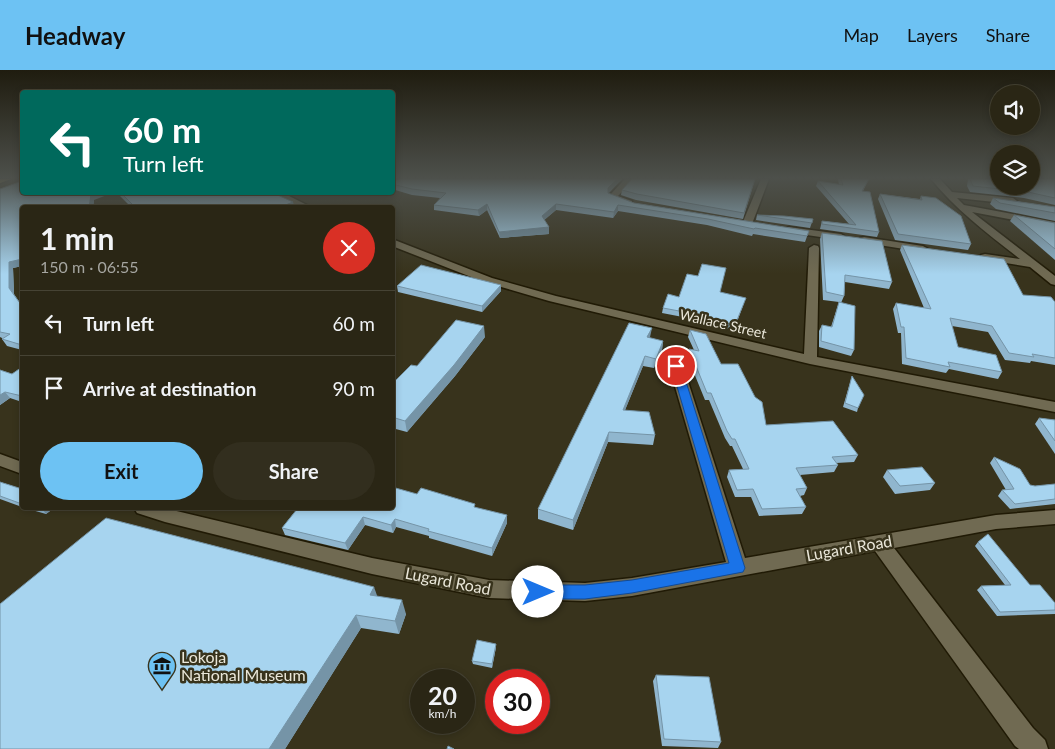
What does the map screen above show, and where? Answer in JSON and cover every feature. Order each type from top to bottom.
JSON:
[{"type":"street","points":[[748,224],[753,211]]},
{"type":"street","points":[[967,211],[1030,264],[1055,282]]},
{"type":"street","points":[[984,211],[1055,225]]},
{"type":"street","points":[[777,228],[933,250]]},
{"type":"street","name":"Wallace Street","points":[[395,243],[488,280],[553,299],[810,360],[1055,407]]},
{"type":"street","points":[[810,360],[814,248]]},
{"type":"street","points":[[972,256],[1030,264]]},
{"type":"street","points":[[676,366],[738,568]]},
{"type":"street","points":[[0,460],[20,467]]},
{"type":"street","name":"Lugard Road","points":[[149,510],[372,566],[489,590],[538,592],[585,592],[632,586],[996,522],[1055,517]]},
{"type":"street","points":[[879,542],[1024,737],[1036,749]]},
{"type":"building","points":[[0,211],[20,211],[20,259],[9,262],[9,288],[20,303],[20,344],[2,339],[10,334],[0,332]]},
{"type":"building","points":[[490,211],[548,211],[542,216],[549,227],[499,232]]},
{"type":"building","points":[[655,211],[682,211],[809,231],[807,236],[754,229],[708,219]]},
{"type":"building","points":[[731,211],[745,211],[744,213]]},
{"type":"building","points":[[844,211],[874,211],[879,232],[822,224],[822,221],[856,225]]},
{"type":"building","points":[[888,211],[954,211],[961,216],[971,244],[898,234]]},
{"type":"building","points":[[757,215],[784,216],[813,219],[812,223]]},
{"type":"building","points":[[1014,215],[1055,223],[1055,249]]},
{"type":"building","points":[[822,233],[882,241],[892,282],[845,275],[844,296],[826,292]]},
{"type":"building","points":[[902,245],[1004,259],[1023,295],[1051,297],[1055,302],[1055,358],[1009,353],[992,326],[950,318],[958,347],[996,355],[1002,372],[948,362],[950,367],[906,358],[904,327],[901,327],[896,303],[931,309]]},
{"type":"building","points":[[702,264],[726,268],[720,292],[746,298],[735,325],[688,317],[690,313],[663,308],[668,294],[679,297],[687,274],[698,276]]},
{"type":"building","points":[[421,265],[501,285],[482,306],[397,286]]},
{"type":"building","points":[[839,302],[855,306],[854,350],[821,341],[822,325],[832,327]]},
{"type":"building","points":[[456,320],[484,326],[454,365],[405,421],[395,418],[395,381],[411,365],[417,366]]},
{"type":"building","points":[[629,323],[652,328],[647,337],[663,341],[656,359],[645,356],[623,410],[649,412],[655,435],[609,432],[573,520],[538,509]]},
{"type":"building","points":[[690,330],[706,334],[721,364],[738,364],[755,397],[762,402],[766,425],[833,421],[858,455],[832,457],[838,465],[796,468],[807,488],[796,489],[806,507],[762,509],[753,489],[737,490],[729,470],[749,469],[735,439],[732,439],[727,431],[711,393],[707,393],[689,349],[699,351]]},
{"type":"building","points":[[20,368],[20,396],[5,392],[0,395],[0,370],[12,374]]},
{"type":"building","points":[[852,376],[864,395],[858,408],[845,403]]},
{"type":"building","points":[[1039,418],[1055,420],[1055,441]]},
{"type":"building","points":[[994,457],[1020,469],[1030,485],[1055,484],[1055,499],[1015,504],[1002,490],[1014,489]]},
{"type":"building","points":[[922,467],[935,483],[900,486],[887,470]]},
{"type":"building","points":[[0,482],[20,488],[20,503],[0,496]]},
{"type":"building","points":[[395,488],[417,494],[421,488],[475,504],[474,507],[507,515],[492,548],[428,531],[429,529],[395,519],[391,525],[363,517],[345,543],[282,528],[296,510],[395,510]]},
{"type":"building","name":"Lokoja National Museum","points":[[106,518],[374,587],[370,595],[402,600],[395,621],[356,615],[269,749],[0,749],[0,604]]},
{"type":"building","points":[[988,534],[1030,585],[1040,585],[1055,603],[1055,610],[1000,612],[981,586],[1011,585],[978,542]]},
{"type":"building","points":[[477,640],[496,644],[492,664],[472,661]]},
{"type":"building","points":[[656,675],[709,677],[721,742],[664,739]]},
{"type":"place","name":"Lokoja National Museum","points":[[162,690]]},
{"type":"route","points":[[538,592],[585,592],[738,568],[676,366]]}]
